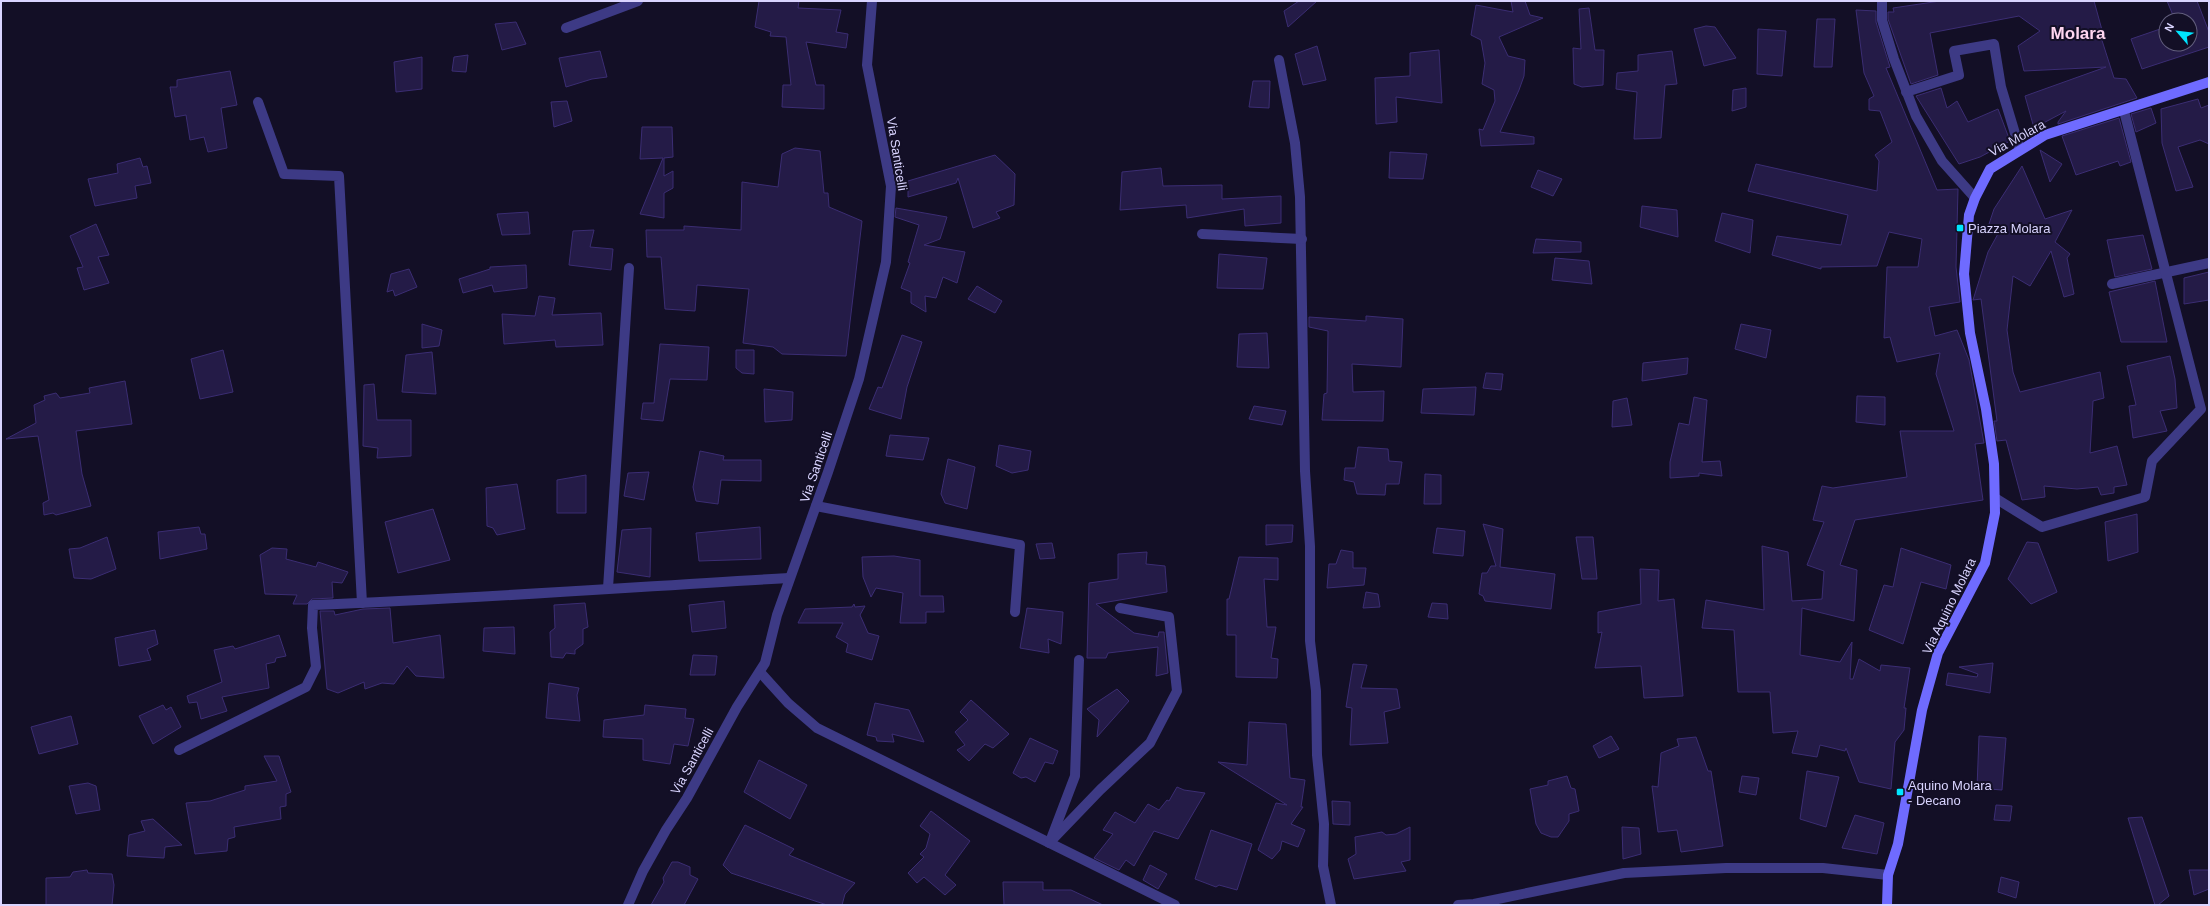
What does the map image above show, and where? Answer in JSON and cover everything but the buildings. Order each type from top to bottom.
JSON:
[{"type":"street","points":[[566,28],[638,1]]},
{"type":"street","name":"Via Santicelli","points":[[628,905],[655,851],[765,663],[777,615],[789,578],[816,506],[860,379],[886,262],[891,186],[867,65],[872,1]]},
{"type":"street","points":[[1882,1],[1882,20],[1894,59],[1916,116],[1942,161],[1975,198]]},
{"type":"street","points":[[1906,92],[1959,76],[1954,51],[1994,44],[2001,87],[2020,150]]},
{"type":"street","points":[[1279,60],[1295,143],[1302,239],[1305,471],[1310,546],[1310,640],[1316,691],[1317,755],[1324,824],[1323,866],[1331,905]]},
{"type":"street","name":"Via Molara","points":[[1975,198],[1990,168],[2045,135],[2124,111],[2209,82]]},
{"type":"street","points":[[258,102],[284,174],[339,176],[362,603]]},
{"type":"street","points":[[1995,498],[2042,527],[2145,497],[2152,461],[2201,409],[2124,111]]},
{"type":"street","name":"Via Aquino Molara","points":[[1887,905],[1888,875],[1898,844],[1924,703],[1938,654],[1985,562],[1995,513],[1994,464],[1986,409],[1970,333],[1964,274],[1969,215],[1975,198]]},
{"type":"street","points":[[1202,234],[1302,239]]},
{"type":"street","points":[[2112,284],[2209,263]]},
{"type":"street","points":[[608,588],[629,268]]},
{"type":"street","points":[[816,506],[1020,545],[1015,612]]},
{"type":"street","points":[[178,750],[306,687],[316,667],[312,628],[314,605],[466,598],[608,588],[789,578]]},
{"type":"street","points":[[1049,843],[1100,790],[1150,743],[1177,691],[1169,617],[1120,608]]},
{"type":"street","points":[[1049,843],[1075,776],[1079,660]]},
{"type":"street","points":[[760,672],[788,703],[817,728],[1175,905]]},
{"type":"street","points":[[1458,905],[1474,904],[1624,873],[1726,868],[1823,868],[1888,875]]},
{"type":"place","name":"Piazza Molara","points":[[1960,228]]},
{"type":"place","name":"Aquino Molara - Decano","points":[[1900,792]]},
{"type":"district","name":"Molara","points":[[2078,33]]}]
